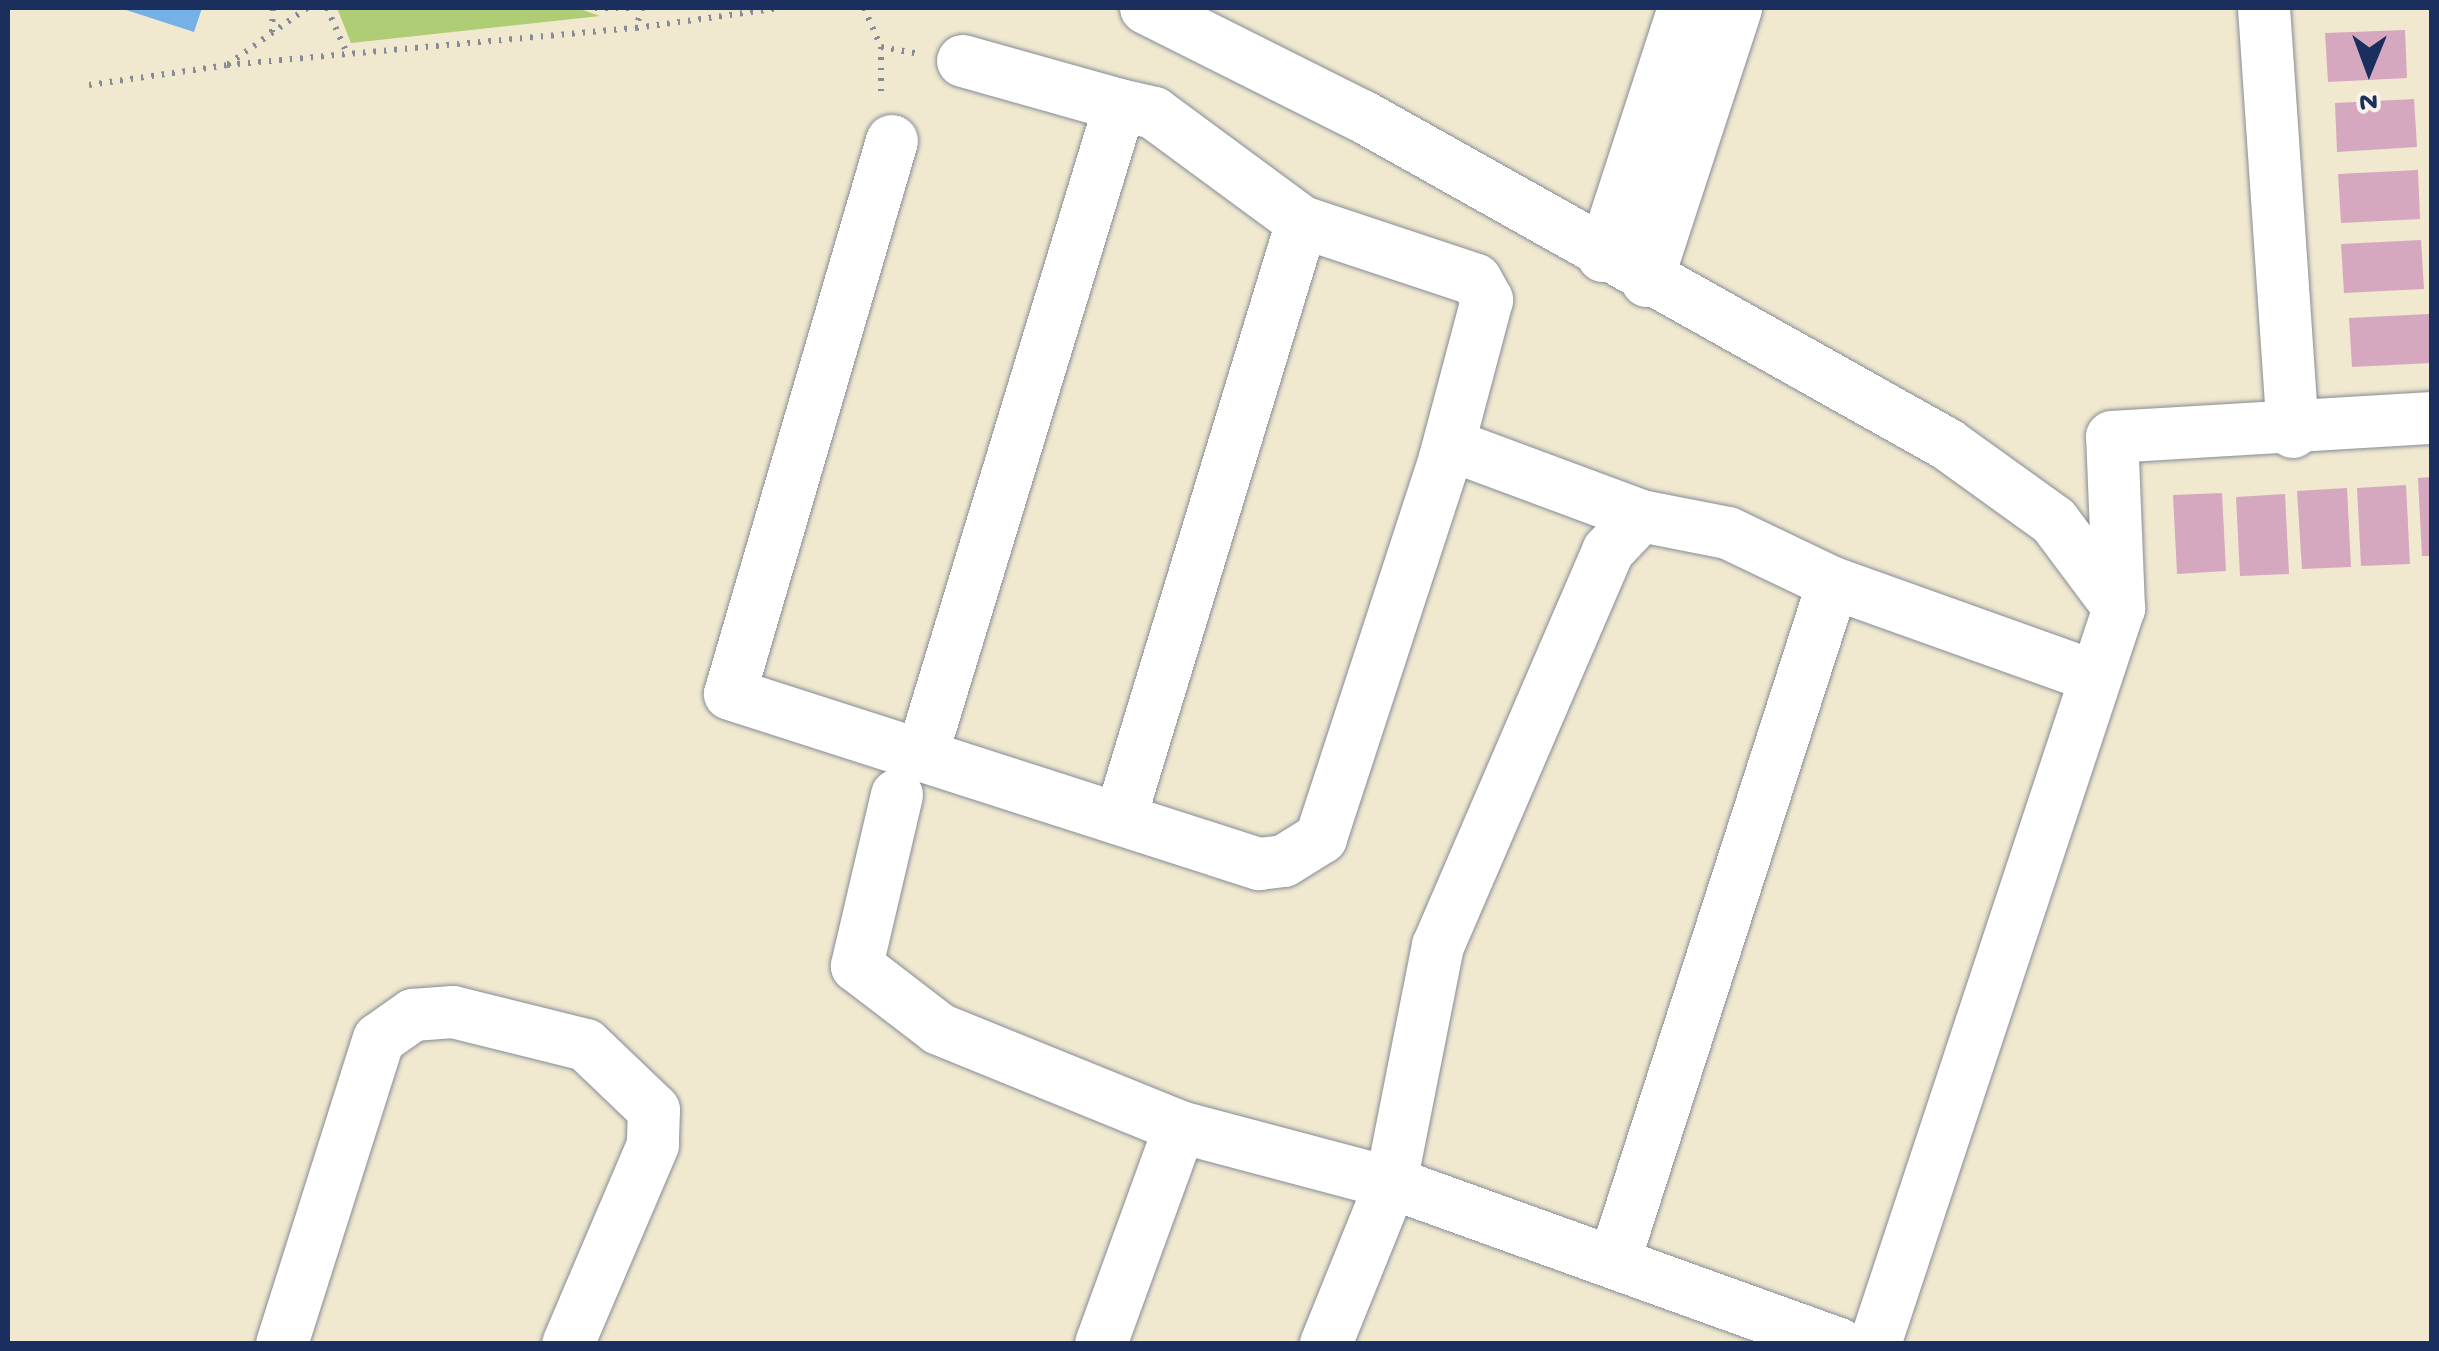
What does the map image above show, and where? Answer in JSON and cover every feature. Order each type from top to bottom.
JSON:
[{"type":"street","points":[[1146,8],[1362,116],[1625,268],[1947,444],[2054,521],[2119,608]]},
{"type":"street","points":[[1625,268],[1684,8]]},
{"type":"street","points":[[1625,268],[1736,8]]},
{"type":"street","points":[[2264,8],[2294,432]]},
{"type":"street","points":[[892,141],[730,694],[910,775],[1120,819],[1259,864],[1302,854],[1321,838],[1445,458],[1487,300],[1476,280],[1302,222],[1154,114],[963,62]]},
{"type":"street","points":[[1120,105],[910,775],[858,966],[939,1028],[1180,1127],[1391,1183],[1839,1344]]},
{"type":"street","points":[[1120,819],[1302,222]]},
{"type":"street","points":[[1875,1344],[2093,676],[2119,608],[2112,438],[2294,432],[2432,418]]},
{"type":"street","points":[[1445,458],[1462,449],[1641,516],[1728,533],[1834,583],[2093,676]]},
{"type":"street","points":[[1326,1344],[1391,1183],[1438,946],[1608,551],[1641,516]]},
{"type":"street","points":[[1614,1262],[1834,583]]},
{"type":"street","points":[[282,1344],[379,1040],[414,1015],[452,1012],[586,1045],[654,1110],[653,1146],[568,1344]]},
{"type":"street","points":[[1101,1344],[1180,1127]]},
{"type":"path","points":[[272,8],[272,33]]},
{"type":"path","points":[[227,65],[307,8]]},
{"type":"path","points":[[327,8],[344,49]]},
{"type":"path","points":[[595,8],[632,8]]},
{"type":"path","points":[[636,28],[642,8]]},
{"type":"path","points":[[89,85],[344,49],[636,28],[781,8]]},
{"type":"path","points":[[864,8],[881,48],[879,93],[898,119],[892,141]]},
{"type":"green space","points":[[337,8],[577,8],[600,16],[351,43]]},
{"type":"water","points":[[120,8],[202,8],[194,32]]},
{"type":"building","points":[[2405,30],[2407,78],[2328,82],[2325,33]]},
{"type":"building","points":[[2414,99],[2417,147],[2337,152],[2335,103]]},
{"type":"building","points":[[2418,170],[2420,219],[2341,223],[2338,174]]},
{"type":"building","points":[[2421,240],[2424,289],[2344,293],[2341,244]]},
{"type":"building","points":[[2429,314],[2431,363],[2352,367],[2349,318]]},
{"type":"building","points":[[2432,477],[2432,556],[2422,556],[2418,478]]},
{"type":"building","points":[[2406,485],[2410,564],[2361,566],[2357,488]]},
{"type":"building","points":[[2347,488],[2351,567],[2302,569],[2297,491]]},
{"type":"building","points":[[2222,493],[2226,571],[2177,574],[2173,495]]},
{"type":"building","points":[[2285,494],[2289,574],[2240,576],[2236,497]]}]
